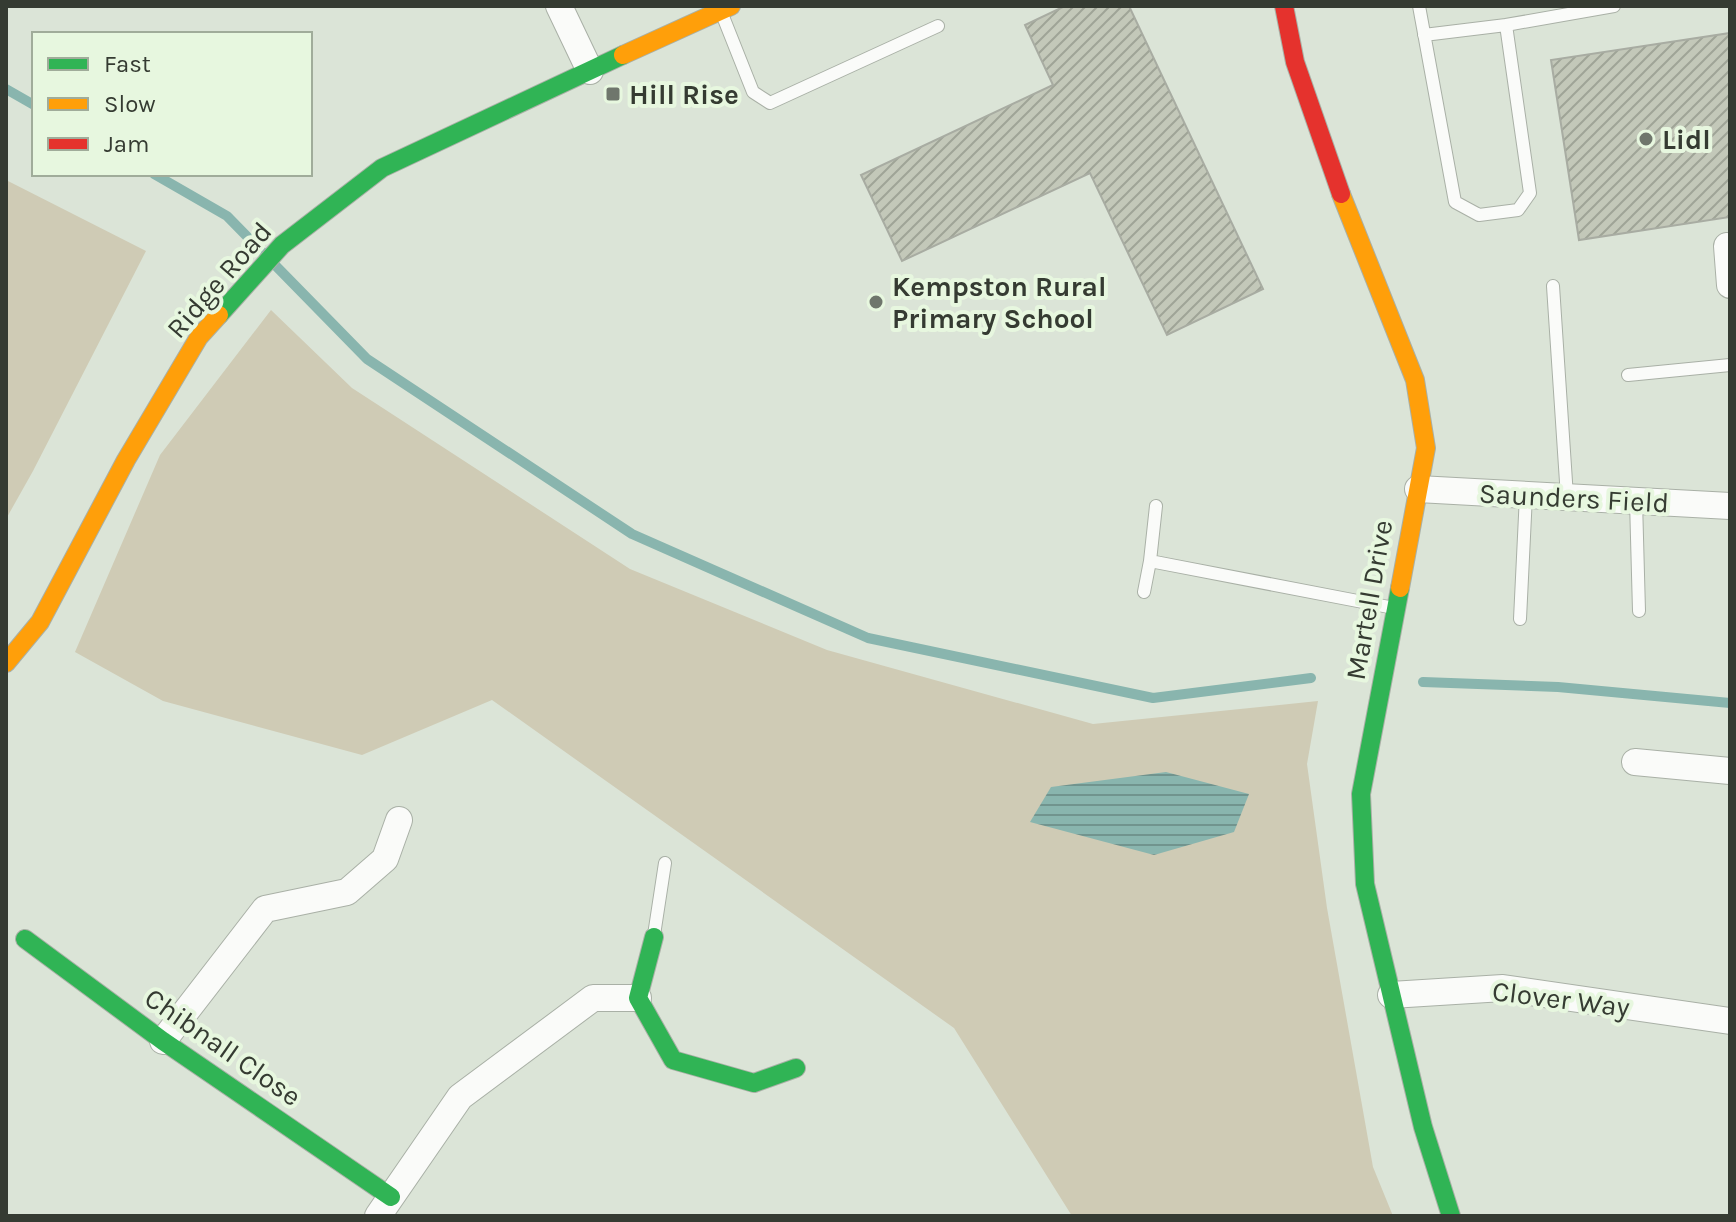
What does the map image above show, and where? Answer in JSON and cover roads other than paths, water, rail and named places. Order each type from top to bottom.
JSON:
[{"type":"street","points":[[559,6],[590,71]]},
{"type":"street","name":"Martell Drive","points":[[1284,6],[1295,62],[1336,182],[1415,380],[1426,448],[1361,794],[1365,884],[1423,1127],[1451,1216]]},
{"type":"street","name":"Ridge Road","points":[[6,663],[40,622],[126,460],[199,337],[282,245],[382,168],[726,8]]},
{"type":"street","points":[[1727,246],[1730,285]]},
{"type":"street","name":"Saunders Field","points":[[1418,489],[1730,506]]},
{"type":"street","points":[[1635,762],[1730,771]]},
{"type":"street","points":[[163,1041],[265,909],[347,892],[385,859],[399,820]]},
{"type":"street","points":[[654,937],[638,998],[673,1060],[754,1083],[796,1068]]},
{"type":"street","name":"Chibnall Close","points":[[25,939],[384,1206]]},
{"type":"street","name":"Clover Way","points":[[1391,995],[1503,988],[1730,1021]]},
{"type":"street","points":[[384,1206],[460,1097],[593,998],[638,998]]},
{"type":"lane","points":[[1419,6],[1455,202],[1479,215],[1518,210],[1530,193],[1506,25]]},
{"type":"lane","points":[[1424,35],[1506,25],[1614,6]]},
{"type":"lane","points":[[726,8],[753,92],[770,103],[938,26]]},
{"type":"lane","points":[[1553,286],[1567,497]]},
{"type":"lane","points":[[1628,375],[1730,365]]},
{"type":"lane","points":[[1520,619],[1526,495]]},
{"type":"lane","points":[[1636,501],[1639,611]]},
{"type":"lane","points":[[1144,592],[1156,506]]},
{"type":"lane","points":[[1150,561],[1397,609]]},
{"type":"lane","points":[[654,937],[665,863]]},
{"type":"water","points":[[1166,772],[1249,794],[1234,832],[1154,855],[1030,822],[1051,787]]},
{"type":"waterway","points":[[6,89],[32,104]]},
{"type":"waterway","points":[[157,176],[227,216],[367,359],[632,534],[868,638],[1153,698],[1311,678]]},
{"type":"waterway","points":[[1423,682],[1558,687],[1730,703]]},
{"type":"place","name":"Hill Rise","points":[[613,94]]},
{"type":"place","name":"Lidl","points":[[1646,139]]},
{"type":"place","name":"Kempston Rural Primary School","points":[[876,302]]}]
